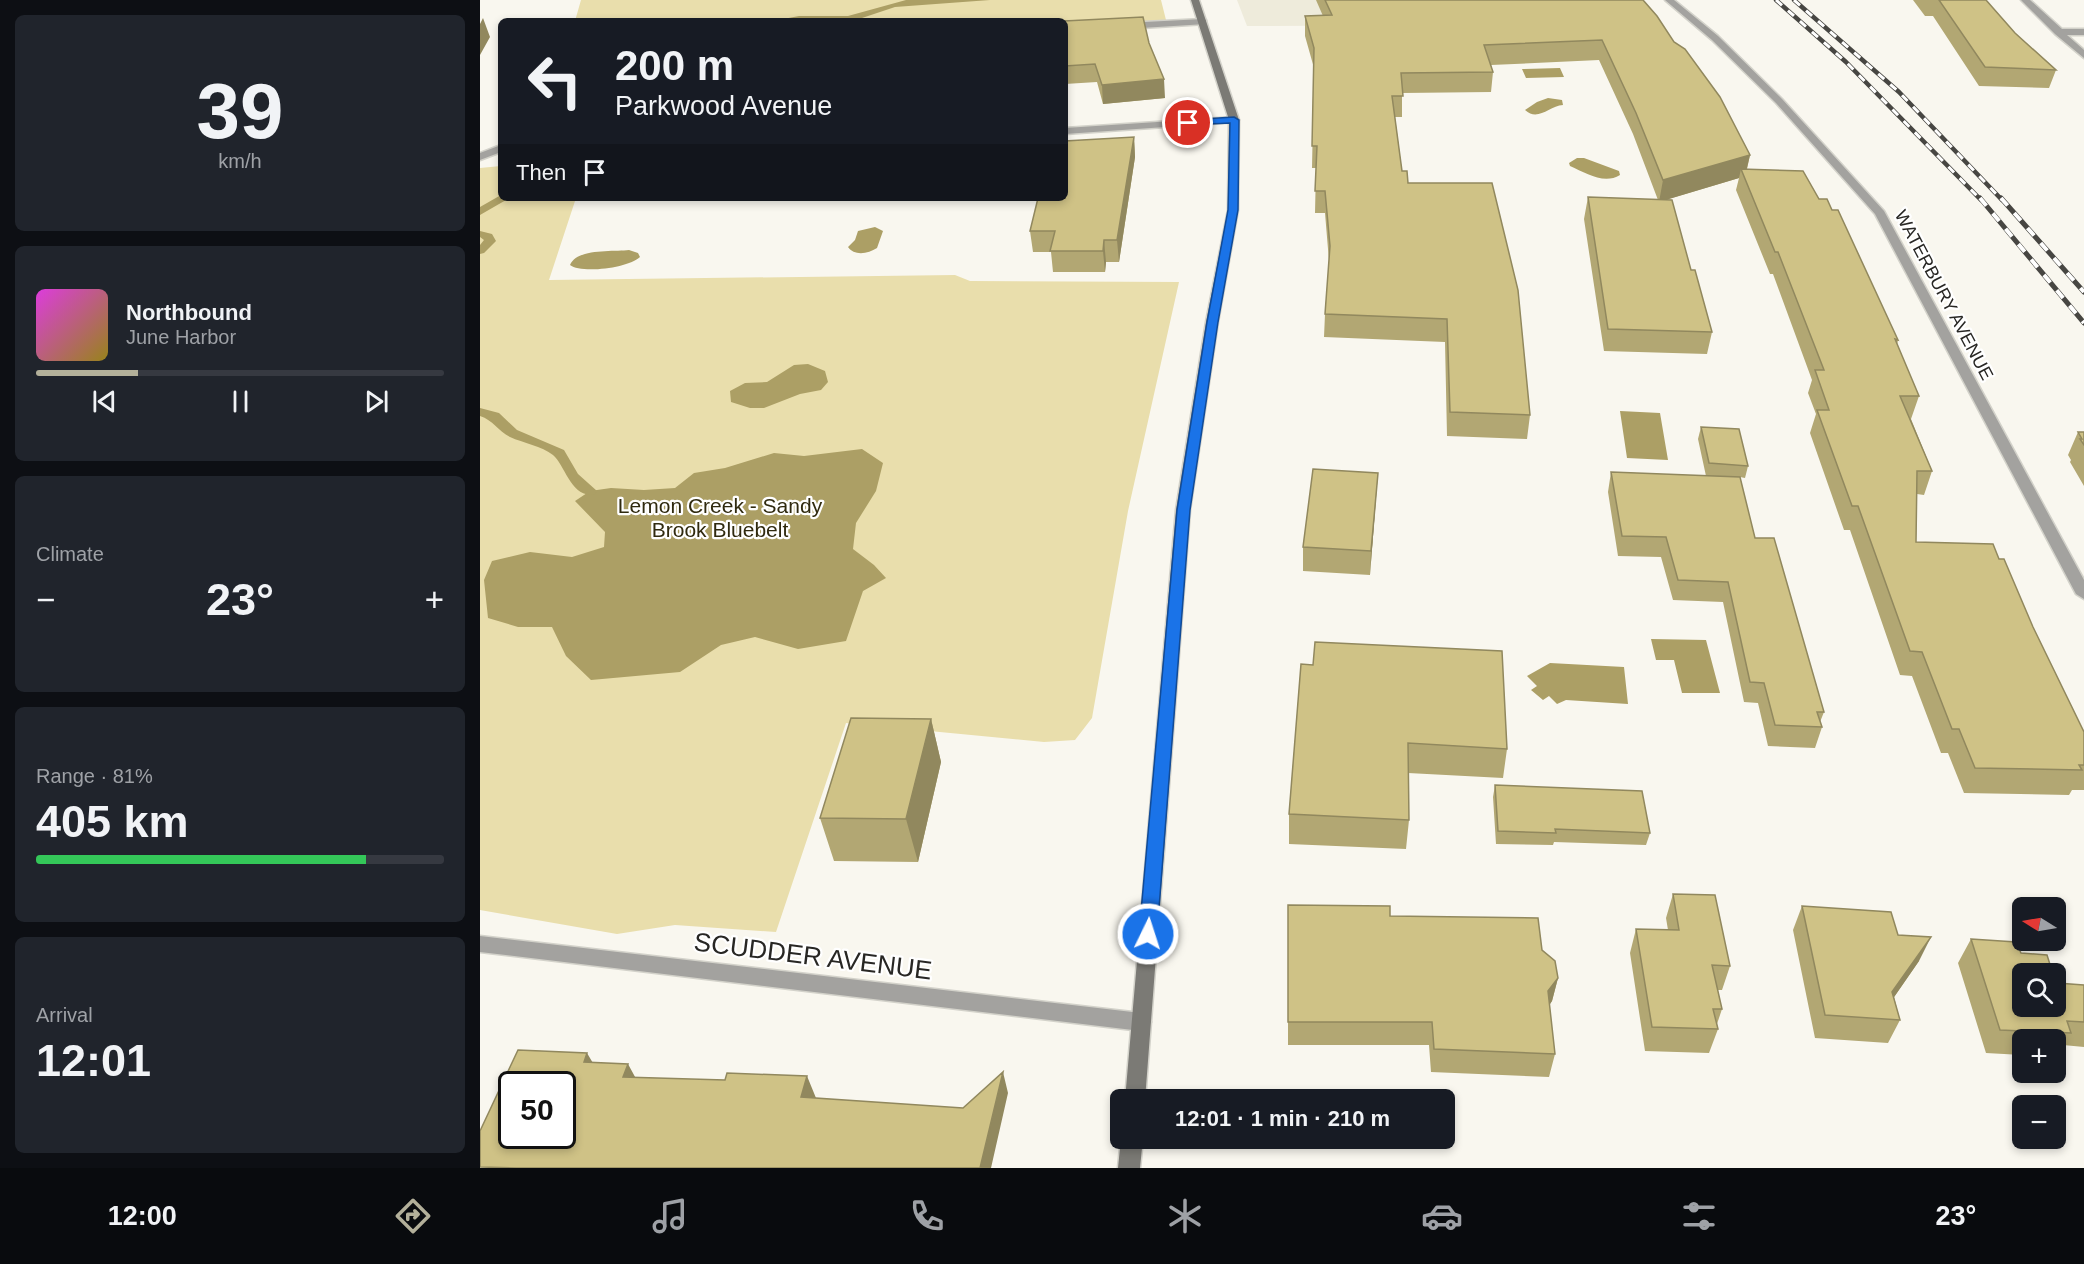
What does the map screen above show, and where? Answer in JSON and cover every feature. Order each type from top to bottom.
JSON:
[{"type":"main road","points":[[1136,1089],[1183,510],[1212,322],[1233,210],[1234,120],[1195,0]]},
{"type":"main road","points":[[1130,1168],[1131,1149]]},
{"type":"street","name":"WATERBURY AVENUE","points":[[1669,0],[1715,38],[1779,101],[1880,213],[2084,594]]},
{"type":"street","points":[[2025,0],[2084,55]]},
{"type":"street","points":[[1112,27],[1203,22]]},
{"type":"street","points":[[2058,32],[2084,32]]},
{"type":"street","points":[[1068,131],[1234,120]]},
{"type":"street","points":[[480,157],[497,151]]},
{"type":"street","name":"SCUDDER AVENUE","points":[[480,944],[1141,1022]]},
{"type":"shaded area","points":[[906,0],[990,0],[895,7],[862,18],[789,18],[848,16]]},
{"type":"shaded area","points":[[1237,0],[1449,0],[1462,25],[1247,26]]},
{"type":"shaded area","points":[[1560,68],[1564,77],[1526,78],[1522,69]]},
{"type":"shaded area","points":[[1548,98],[1562,100],[1563,105],[1539,114],[1525,110],[1537,102]]},
{"type":"shaded area","points":[[1577,158],[1584,158],[1619,171],[1620,175],[1608,179],[1589,175],[1570,166],[1569,163]]},
{"type":"shaded area","points":[[875,227],[883,231],[877,248],[861,253],[854,252],[848,247],[855,240],[858,231]]},
{"type":"shaded area","points":[[629,250],[638,253],[640,257],[616,267],[584,269],[570,265],[580,256],[588,253]]},
{"type":"shaded area","points":[[808,364],[825,371],[828,382],[821,390],[800,394],[764,408],[750,408],[731,402],[730,391],[745,383],[767,382],[794,365]]},
{"type":"shaded area","points":[[1620,411],[1660,413],[1668,460],[1627,458]]},
{"type":"shaded area","points":[[862,449],[883,463],[876,491],[856,523],[853,549],[874,565],[886,578],[863,591],[846,641],[798,649],[755,637],[721,645],[680,672],[591,680],[566,656],[552,627],[518,627],[488,618],[484,580],[492,561],[530,552],[572,557],[604,547],[605,532],[575,501],[590,491],[611,488],[644,490],[675,488],[694,473],[725,468],[774,453],[804,456]]},
{"type":"shaded area","points":[[1651,639],[1706,640],[1720,693],[1682,693],[1674,660],[1656,660]]},
{"type":"shaded area","points":[[1550,663],[1624,667],[1628,704],[1566,700],[1557,704],[1549,696],[1543,700],[1531,690],[1537,686],[1527,676]]},
{"type":"green space","points":[[581,0],[1161,0],[1166,20],[1068,26],[1068,18],[576,18]]},
{"type":"green space","name":"Lemon Creek - Sandy Brook Bluebelt","points":[[498,166],[498,201],[575,201],[549,280],[955,275],[970,281],[1179,282],[1128,511],[1092,718],[1075,740],[1044,742],[846,723],[776,932],[675,925],[617,934],[480,910],[480,168]]},
{"type":"building","points":[[1325,0],[1643,0],[1674,42],[1685,49],[1720,97],[1750,155],[1663,180],[1636,113],[1602,40],[1484,45],[1493,72],[1401,73],[1403,96],[1392,96],[1402,171],[1407,171],[1408,183],[1492,183],[1518,290],[1530,415],[1450,412],[1447,319],[1325,314],[1330,246],[1325,191],[1315,191],[1317,146],[1312,146],[1314,48],[1305,16],[1332,15]]},
{"type":"building","points":[[1939,0],[1986,0],[2015,33],[2056,70],[1985,67]]},
{"type":"building","points":[[1143,17],[1149,43],[1164,79],[1102,85],[1095,64],[1068,66],[1068,21]]},
{"type":"building","points":[[1134,137],[1117,240],[1104,240],[1103,251],[1050,251],[1055,231],[1030,231],[1037,201],[1068,201],[1068,141]]},
{"type":"building","points":[[1741,169],[1803,171],[1819,199],[1827,199],[1832,210],[1838,210],[1898,340],[1895,339],[1919,396],[1900,396],[1932,471],[1917,471],[1916,542],[1993,544],[1999,559],[2004,559],[2033,627],[2084,732],[2084,765],[2079,765],[2082,770],[1975,768],[1959,729],[1952,729],[1922,652],[1910,651],[1858,506],[1852,506],[1817,410],[1829,410],[1815,370],[1824,370],[1778,252],[1775,252]]},
{"type":"building","points":[[1588,197],[1672,200],[1691,270],[1695,270],[1712,332],[1608,329]]},
{"type":"building","points":[[1701,427],[1739,429],[1748,466],[1709,463]]},
{"type":"building","points":[[2078,432],[2084,432],[2084,445],[2080,439],[2082,439]]},
{"type":"building","points":[[1313,469],[1378,473],[1371,551],[1303,547]]},
{"type":"building","points":[[1611,472],[1740,477],[1755,538],[1774,538],[1824,712],[1817,712],[1822,727],[1775,725],[1764,683],[1750,682],[1728,582],[1678,580],[1666,537],[1622,536]]},
{"type":"building","points":[[1315,642],[1502,651],[1507,749],[1408,743],[1409,820],[1289,814],[1301,664],[1313,665]]},
{"type":"building","points":[[851,718],[931,719],[906,819],[820,818]]},
{"type":"building","points":[[1495,785],[1642,791],[1650,833],[1555,829],[1556,833],[1498,831]]},
{"type":"building","points":[[1673,894],[1715,895],[1730,966],[1712,965],[1722,1009],[1713,1009],[1718,1029],[1652,1027],[1636,929],[1679,930]]},
{"type":"building","points":[[1288,905],[1390,906],[1390,916],[1538,918],[1542,950],[1555,961],[1558,978],[1548,991],[1555,1054],[1434,1049],[1432,1022],[1288,1022]]},
{"type":"building","points":[[1802,906],[1891,912],[1898,935],[1931,937],[1892,992],[1900,1020],[1825,1015]]},
{"type":"building","points":[[1971,939],[2012,942],[2012,951],[2047,955],[2050,963],[2012,963],[2012,1017],[2066,1017],[2066,984],[2084,985],[2084,1022],[2067,1021],[2071,1033],[2066,1033],[2066,1029],[2000,1030]]},
{"type":"building","points":[[518,1050],[587,1053],[584,1062],[628,1064],[623,1077],[725,1080],[727,1073],[807,1076],[801,1097],[963,1108],[1003,1072],[980,1168],[480,1167],[480,1131],[498,1093],[498,1149],[576,1149],[576,1071],[508,1071]]},
{"type":"waterway","points":[[480,212],[498,201]]},
{"type":"waterway","points":[[480,234],[488,236],[490,241],[480,251]]},
{"type":"waterway","points":[[480,412],[494,416],[512,433],[559,453],[573,477],[590,491]]},
{"type":"railway","points":[[1776,0],[1846,62],[1981,200]]},
{"type":"railway","points":[[1794,0],[1899,92],[2002,200]]},
{"type":"railway","points":[[1980,198],[2084,323]]},
{"type":"railway","points":[[2001,198],[2084,292]]},
{"type":"route","points":[[1148,934],[1183,510],[1212,322],[1233,210],[1234,120],[1188,123]]}]
